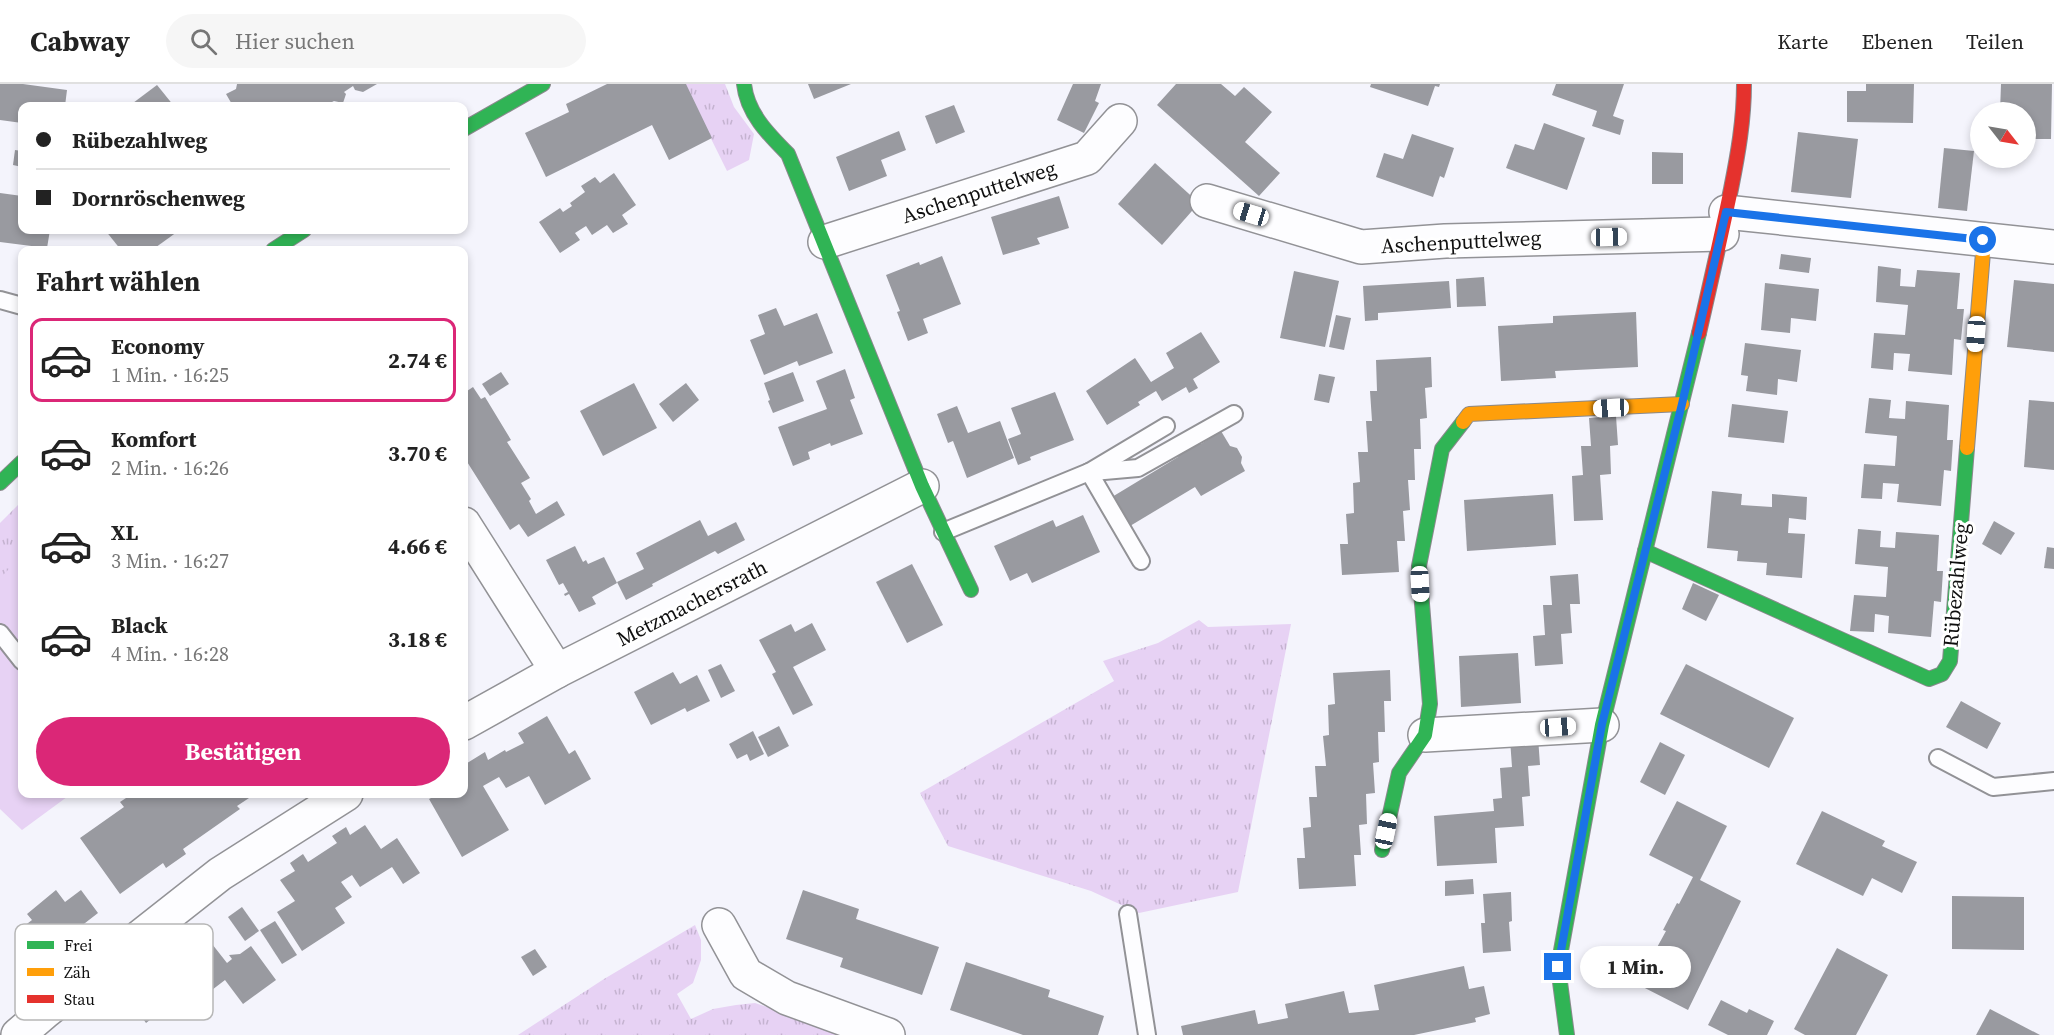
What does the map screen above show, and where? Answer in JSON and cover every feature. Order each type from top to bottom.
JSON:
[{"type":"street","points":[[468,127],[543,84]]},
{"type":"street","points":[[744,84],[744,93],[763,129],[788,154],[922,486],[971,590]]},
{"type":"street","points":[[1567,1035],[1558,967],[1602,724],[1682,404],[1724,223],[1744,111],[1744,84]]},
{"type":"street","name":"Aschenputtelweg","points":[[825,242],[1087,158],[1120,121]]},
{"type":"street","name":"Aschenputtelweg","points":[[1207,201],[1361,247],[1724,223]]},
{"type":"street","points":[[1724,223],[1983,240],[2054,247]]},
{"type":"street","name":"Rübezahlweg","points":[[1645,551],[1929,679],[1942,674],[1950,661],[1983,240]]},
{"type":"street","points":[[1382,850],[1399,773],[1425,735],[1430,704],[1419,566],[1442,449],[1469,414],[1682,404]]},
{"type":"street","points":[[0,483],[18,466]]},
{"type":"street","name":"Metzmachersrath","points":[[468,721],[557,671],[922,486]]},
{"type":"street","points":[[468,530],[557,671]]},
{"type":"street","points":[[1425,735],[1602,724]]},
{"type":"street","points":[[156,924],[220,874],[340,798]]},
{"type":"street","points":[[719,925],[746,974],[787,998],[888,1035]]},
{"type":"street","points":[[18,1035],[36,1020]]},
{"type":"lane","points":[[0,300],[18,305]]},
{"type":"lane","points":[[1089,472],[1138,468],[1234,414]]},
{"type":"lane","points":[[943,532],[1089,472],[1166,426]]},
{"type":"lane","points":[[1089,472],[1141,561]]},
{"type":"lane","points":[[0,633],[18,656]]},
{"type":"lane","points":[[1938,758],[1993,787],[2054,781]]},
{"type":"lane","points":[[1128,914],[1147,1035]]},
{"type":"green space","points":[[684,84],[725,84],[734,107],[754,134],[749,160],[727,171]]},
{"type":"green space","points":[[18,505],[18,561],[0,579],[0,523]]},
{"type":"green space","points":[[18,560],[18,798],[66,798],[22,830],[0,809],[0,578]]},
{"type":"green space","points":[[1199,620],[1208,627],[1291,624],[1238,892],[1139,913],[1091,891],[948,846],[920,793],[1114,681],[1103,661],[1158,643]]},
{"type":"green space","points":[[695,925],[701,940],[701,960],[693,983],[677,994],[691,1019],[713,1009],[755,1003],[850,1035],[518,1035],[604,979]]},
{"type":"building","points":[[0,84],[23,84],[67,90],[66,102],[18,102],[18,122],[0,120]]},
{"type":"building","points":[[237,84],[377,84],[363,92],[355,90],[353,86],[344,92],[346,94],[343,102],[231,102],[226,94],[236,89]]},
{"type":"building","points":[[607,84],[686,84],[712,138],[669,160],[652,125],[546,177],[525,133],[569,112],[566,104]]},
{"type":"building","points":[[808,84],[851,84],[814,99]]},
{"type":"building","points":[[1073,84],[1101,84],[1095,101],[1099,103],[1084,133],[1057,120]]},
{"type":"building","points":[[1176,84],[1221,84],[1235,96],[1244,87],[1272,112],[1245,142],[1280,173],[1259,196],[1157,105]]},
{"type":"building","points":[[1371,84],[1440,84],[1439,87],[1435,86],[1428,106],[1370,87]]},
{"type":"building","points":[[1556,84],[1624,84],[1613,116],[1624,120],[1620,135],[1592,126],[1597,111],[1552,95]]},
{"type":"building","points":[[1866,84],[1914,84],[1913,123],[1847,122],[1847,91],[1866,91]]},
{"type":"building","points":[[2001,84],[2052,84],[2051,139],[2036,139],[2036,102],[2000,102]]},
{"type":"building","points":[[157,85],[171,102],[134,102]]},
{"type":"building","points":[[954,105],[965,132],[936,144],[925,116]]},
{"type":"building","points":[[1544,123],[1585,138],[1567,190],[1506,168],[1515,144],[1534,150]]},
{"type":"building","points":[[899,131],[906,150],[881,160],[887,176],[849,191],[836,157]]},
{"type":"building","points":[[1798,132],[1858,139],[1851,198],[1791,192]]},
{"type":"building","points":[[1412,134],[1454,148],[1444,178],[1440,176],[1433,197],[1376,177],[1384,153],[1403,159]]},
{"type":"building","points":[[1944,148],[1970,151],[1970,168],[1972,168],[1967,211],[1938,208]]},
{"type":"building","points":[[15,150],[18,150],[18,166],[13,165]]},
{"type":"building","points":[[1652,152],[1683,153],[1683,184],[1652,184]]},
{"type":"building","points":[[1155,163],[1199,203],[1162,245],[1118,204]]},
{"type":"building","points":[[614,173],[636,205],[622,215],[628,224],[613,233],[607,225],[592,235],[586,226],[575,233],[580,240],[560,253],[539,222],[560,208],[563,212],[572,206],[570,203],[585,192],[581,186],[595,177],[600,183]]},
{"type":"building","points":[[0,193],[18,195],[18,234],[49,234],[47,246],[0,242]]},
{"type":"building","points":[[1059,196],[1069,228],[1037,238],[1040,244],[1003,255],[991,217]]},
{"type":"building","points":[[108,234],[174,234],[158,246],[118,246]]},
{"type":"building","points":[[1781,254],[1811,258],[1809,273],[1779,269]]},
{"type":"building","points":[[942,256],[961,304],[923,319],[928,333],[908,341],[897,312],[900,311],[886,275]]},
{"type":"building","points":[[1878,266],[1901,269],[1900,286],[1915,287],[1917,270],[1960,273],[1957,309],[1964,309],[1961,340],[1954,339],[1952,375],[1908,371],[1910,354],[1894,353],[1893,370],[1871,368],[1874,333],[1905,335],[1908,305],[1876,302]]},
{"type":"building","points":[[1294,271],[1339,281],[1325,347],[1280,338]]},
{"type":"building","points":[[1484,277],[1486,306],[1457,307],[1456,279]]},
{"type":"building","points":[[2014,280],[2054,284],[2054,352],[2007,347]]},
{"type":"building","points":[[1449,281],[1451,308],[1378,313],[1378,320],[1365,321],[1363,286]]},
{"type":"building","points":[[1765,283],[1819,289],[1816,321],[1791,318],[1790,333],[1761,330]]},
{"type":"building","points":[[776,308],[784,326],[817,313],[833,353],[799,366],[797,361],[764,375],[750,340],[765,334],[758,315]]},
{"type":"building","points":[[1636,312],[1638,367],[1555,371],[1556,378],[1501,381],[1498,326],[1553,323],[1553,316]]},
{"type":"building","points":[[1336,315],[1351,318],[1344,350],[1329,347]]},
{"type":"building","points":[[1201,332],[1220,362],[1193,379],[1198,388],[1189,393],[1186,387],[1162,401],[1156,391],[1138,402],[1140,405],[1107,425],[1086,391],[1135,358],[1151,382],[1174,368],[1166,353]]},
{"type":"building","points":[[1745,343],[1801,350],[1797,382],[1778,379],[1777,395],[1746,391],[1748,376],[1741,375]]},
{"type":"building","points":[[1431,357],[1432,387],[1425,388],[1427,418],[1420,419],[1421,449],[1414,449],[1415,480],[1408,480],[1410,510],[1403,511],[1405,541],[1397,541],[1399,572],[1342,575],[1340,544],[1348,544],[1346,514],[1354,513],[1353,483],[1360,482],[1358,452],[1368,452],[1366,421],[1372,421],[1370,391],[1377,391],[1376,360]]},
{"type":"building","points":[[845,369],[855,398],[850,400],[863,434],[808,452],[810,459],[793,466],[778,427],[827,409],[816,381]]},
{"type":"building","points":[[501,372],[509,384],[490,396],[482,384]]},
{"type":"building","points":[[793,372],[804,401],[773,413],[764,383]]},
{"type":"building","points":[[1319,374],[1335,377],[1329,403],[1314,400]]},
{"type":"building","points":[[634,383],[657,428],[603,456],[580,411]]},
{"type":"building","points":[[686,383],[699,400],[673,422],[659,404]]},
{"type":"building","points":[[473,387],[481,399],[485,397],[511,440],[507,442],[530,478],[521,483],[531,499],[529,501],[536,514],[557,501],[565,515],[528,537],[519,524],[510,530],[468,463],[468,390]]},
{"type":"building","points":[[1055,392],[1074,440],[1030,457],[1031,460],[1018,465],[1008,439],[1021,434],[1011,408]]},
{"type":"building","points":[[1869,398],[1891,400],[1889,418],[1905,419],[1906,401],[1949,405],[1947,440],[1953,440],[1951,471],[1944,470],[1941,506],[1897,502],[1899,484],[1883,483],[1882,499],[1861,498],[1864,464],[1895,466],[1897,436],[1865,433]]},
{"type":"building","points":[[2029,400],[2054,402],[2054,470],[2024,467]]},
{"type":"building","points":[[1732,404],[1788,411],[1784,443],[1728,437]]},
{"type":"building","points":[[957,406],[968,433],[1000,421],[1014,458],[967,478],[953,441],[948,443],[937,414]]},
{"type":"building","points":[[1616,416],[1618,445],[1610,446],[1611,474],[1600,475],[1603,520],[1574,521],[1572,476],[1583,475],[1581,446],[1591,446],[1589,418]]},
{"type":"building","points":[[1221,431],[1230,446],[1237,448],[1245,471],[1201,496],[1195,487],[1130,526],[1112,497],[1178,457],[1180,450],[1194,442],[1201,444]]},
{"type":"building","points":[[1712,491],[1742,494],[1741,505],[1772,507],[1772,494],[1807,497],[1806,520],[1789,518],[1788,533],[1805,534],[1802,578],[1766,575],[1767,563],[1737,561],[1738,551],[1707,548]]},
{"type":"building","points":[[1553,494],[1556,545],[1467,551],[1464,500]]},
{"type":"building","points":[[1083,515],[1100,552],[1032,583],[1027,573],[1010,581],[994,546],[1053,520],[1056,527]]},
{"type":"building","points":[[700,520],[708,536],[736,522],[745,540],[718,554],[715,551],[626,600],[617,582],[644,569],[636,553]]},
{"type":"building","points":[[1994,521],[2015,533],[2001,555],[1982,544]]},
{"type":"building","points":[[1858,529],[1881,531],[1880,547],[1895,548],[1896,532],[1939,535],[1937,571],[1943,571],[1941,602],[1934,601],[1931,637],[1888,633],[1889,616],[1875,614],[1874,632],[1850,631],[1854,595],[1886,597],[1888,567],[1855,564]]},
{"type":"building","points":[[575,546],[583,562],[586,560],[588,564],[604,557],[617,583],[592,597],[596,604],[579,612],[569,594],[565,596],[564,594],[568,592],[563,583],[559,585],[546,560]]},
{"type":"building","points":[[2047,547],[2054,548],[2054,569],[2044,568]]},
{"type":"building","points":[[912,564],[943,625],[907,643],[876,582]]},
{"type":"building","points":[[1578,574],[1580,604],[1570,604],[1572,633],[1561,634],[1563,664],[1535,666],[1533,636],[1545,635],[1543,605],[1552,605],[1550,576]]},
{"type":"building","points":[[1693,583],[1719,595],[1706,621],[1682,609]]},
{"type":"building","points":[[812,623],[826,650],[793,667],[813,705],[793,715],[772,674],[776,672],[759,640],[791,624],[795,632]]},
{"type":"building","points":[[1518,653],[1521,703],[1461,707],[1459,656]]},
{"type":"building","points":[[721,664],[735,691],[721,698],[708,670]]},
{"type":"building","points":[[1686,664],[1794,718],[1769,768],[1660,714]]},
{"type":"building","points":[[1390,670],[1391,701],[1384,701],[1385,732],[1378,732],[1379,762],[1373,763],[1375,793],[1366,794],[1367,824],[1359,825],[1361,855],[1354,855],[1356,886],[1299,889],[1297,858],[1305,858],[1303,828],[1311,827],[1309,797],[1317,797],[1315,766],[1326,766],[1323,736],[1329,735],[1328,705],[1335,704],[1333,673]]},
{"type":"building","points":[[673,672],[680,684],[697,675],[710,701],[687,712],[685,708],[651,725],[634,692]]},
{"type":"building","points":[[1961,701],[2001,723],[1987,749],[1946,727]]},
{"type":"building","points":[[547,716],[569,754],[575,750],[591,779],[545,805],[529,776],[506,788],[499,777],[483,786],[509,830],[462,857],[429,799],[468,798],[468,763],[485,752],[488,760],[524,743],[518,733]]},
{"type":"building","points":[[779,726],[789,746],[768,757],[758,737]]},
{"type":"building","points":[[753,731],[764,754],[750,761],[747,754],[737,759],[729,744]]},
{"type":"building","points":[[1538,737],[1540,765],[1528,766],[1530,796],[1522,797],[1524,826],[1495,828],[1497,863],[1437,866],[1434,816],[1494,811],[1493,799],[1502,798],[1500,768],[1512,767],[1510,739]]},
{"type":"building","points":[[1660,742],[1685,755],[1665,795],[1640,782]]},
{"type":"building","points":[[126,798],[249,798],[237,806],[240,809],[183,849],[186,854],[166,868],[163,863],[120,894],[80,838],[124,807],[120,802]]},
{"type":"building","points":[[1677,801],[1727,826],[1700,880],[1741,901],[1688,1010],[1637,984],[1666,931],[1663,930],[1677,903],[1679,904],[1693,877],[1649,855]]},
{"type":"building","points":[[1822,811],[1885,841],[1882,846],[1917,862],[1902,893],[1872,878],[1863,896],[1796,864]]},
{"type":"building","points":[[365,825],[381,849],[397,838],[420,873],[403,884],[392,867],[360,887],[352,875],[341,882],[352,897],[335,908],[345,923],[302,951],[277,912],[295,901],[280,880],[295,871],[290,863],[303,854],[308,862],[337,843],[332,836],[346,827],[350,835]]},
{"type":"building","points":[[1473,879],[1474,894],[1445,896],[1445,881]]},
{"type":"building","points":[[56,890],[65,902],[81,890],[98,913],[84,924],[27,924],[32,920],[27,914]]},
{"type":"building","points":[[803,890],[859,909],[856,919],[939,947],[922,995],[840,967],[843,958],[786,939]]},
{"type":"building","points":[[1511,892],[1512,921],[1509,922],[1511,951],[1483,953],[1481,923],[1485,923],[1483,894]]},
{"type":"building","points":[[1952,896],[2024,897],[2024,950],[1952,949]]},
{"type":"building","points":[[242,907],[259,931],[245,941],[228,917]]},
{"type":"building","points":[[275,921],[297,955],[282,964],[260,930]]},
{"type":"building","points":[[213,945],[227,963],[232,959],[229,955],[240,954],[251,946],[276,980],[243,1004],[225,980],[213,989]]},
{"type":"building","points":[[1837,948],[1888,975],[1856,1035],[1805,1035],[1794,1029]]},
{"type":"building","points":[[535,949],[547,967],[533,976],[521,957]]},
{"type":"building","points":[[966,962],[1050,990],[1048,997],[1104,1016],[1098,1035],[1023,1035],[950,1010]]},
{"type":"building","points":[[1464,966],[1469,989],[1484,986],[1490,1014],[1475,1018],[1476,1022],[1414,1035],[1183,1035],[1181,1026],[1255,1010],[1258,1024],[1288,1018],[1285,1004],[1344,991],[1349,1013],[1379,1010],[1374,985]]},
{"type":"building","points":[[1721,1000],[1747,1013],[1749,1009],[1774,1021],[1767,1035],[1728,1035],[1708,1025]]},
{"type":"building","points":[[1990,1009],[2040,1035],[1976,1035]]},
{"type":"traffic: fast","points":[[468,127],[543,84]]},
{"type":"traffic: fast","points":[[744,84],[754,114],[766,131],[788,154],[922,486],[971,590]]},
{"type":"traffic: fast","points":[[279,246],[298,234]]},
{"type":"traffic: fast","points":[[1567,1035],[1558,967],[1602,725],[1699,333]]},
{"type":"traffic: fast","points":[[1382,850],[1399,773],[1425,735],[1430,704],[1419,566],[1442,449],[1463,422]]},
{"type":"traffic: fast","points":[[1645,551],[1929,679],[1942,674],[1950,661],[1967,448]]},
{"type":"traffic: fast","points":[[0,483],[18,466]]},
{"type":"traffic: slow","points":[[1967,448],[1984,240]]},
{"type":"traffic: slow","points":[[1463,422],[1469,414],[1682,404]]},
{"type":"traffic: jam","points":[[1699,333],[1736,163],[1742,124],[1744,84]]},
{"type":"route","points":[[1558,967],[1602,724],[1682,404],[1726,212],[1983,240]]}]
